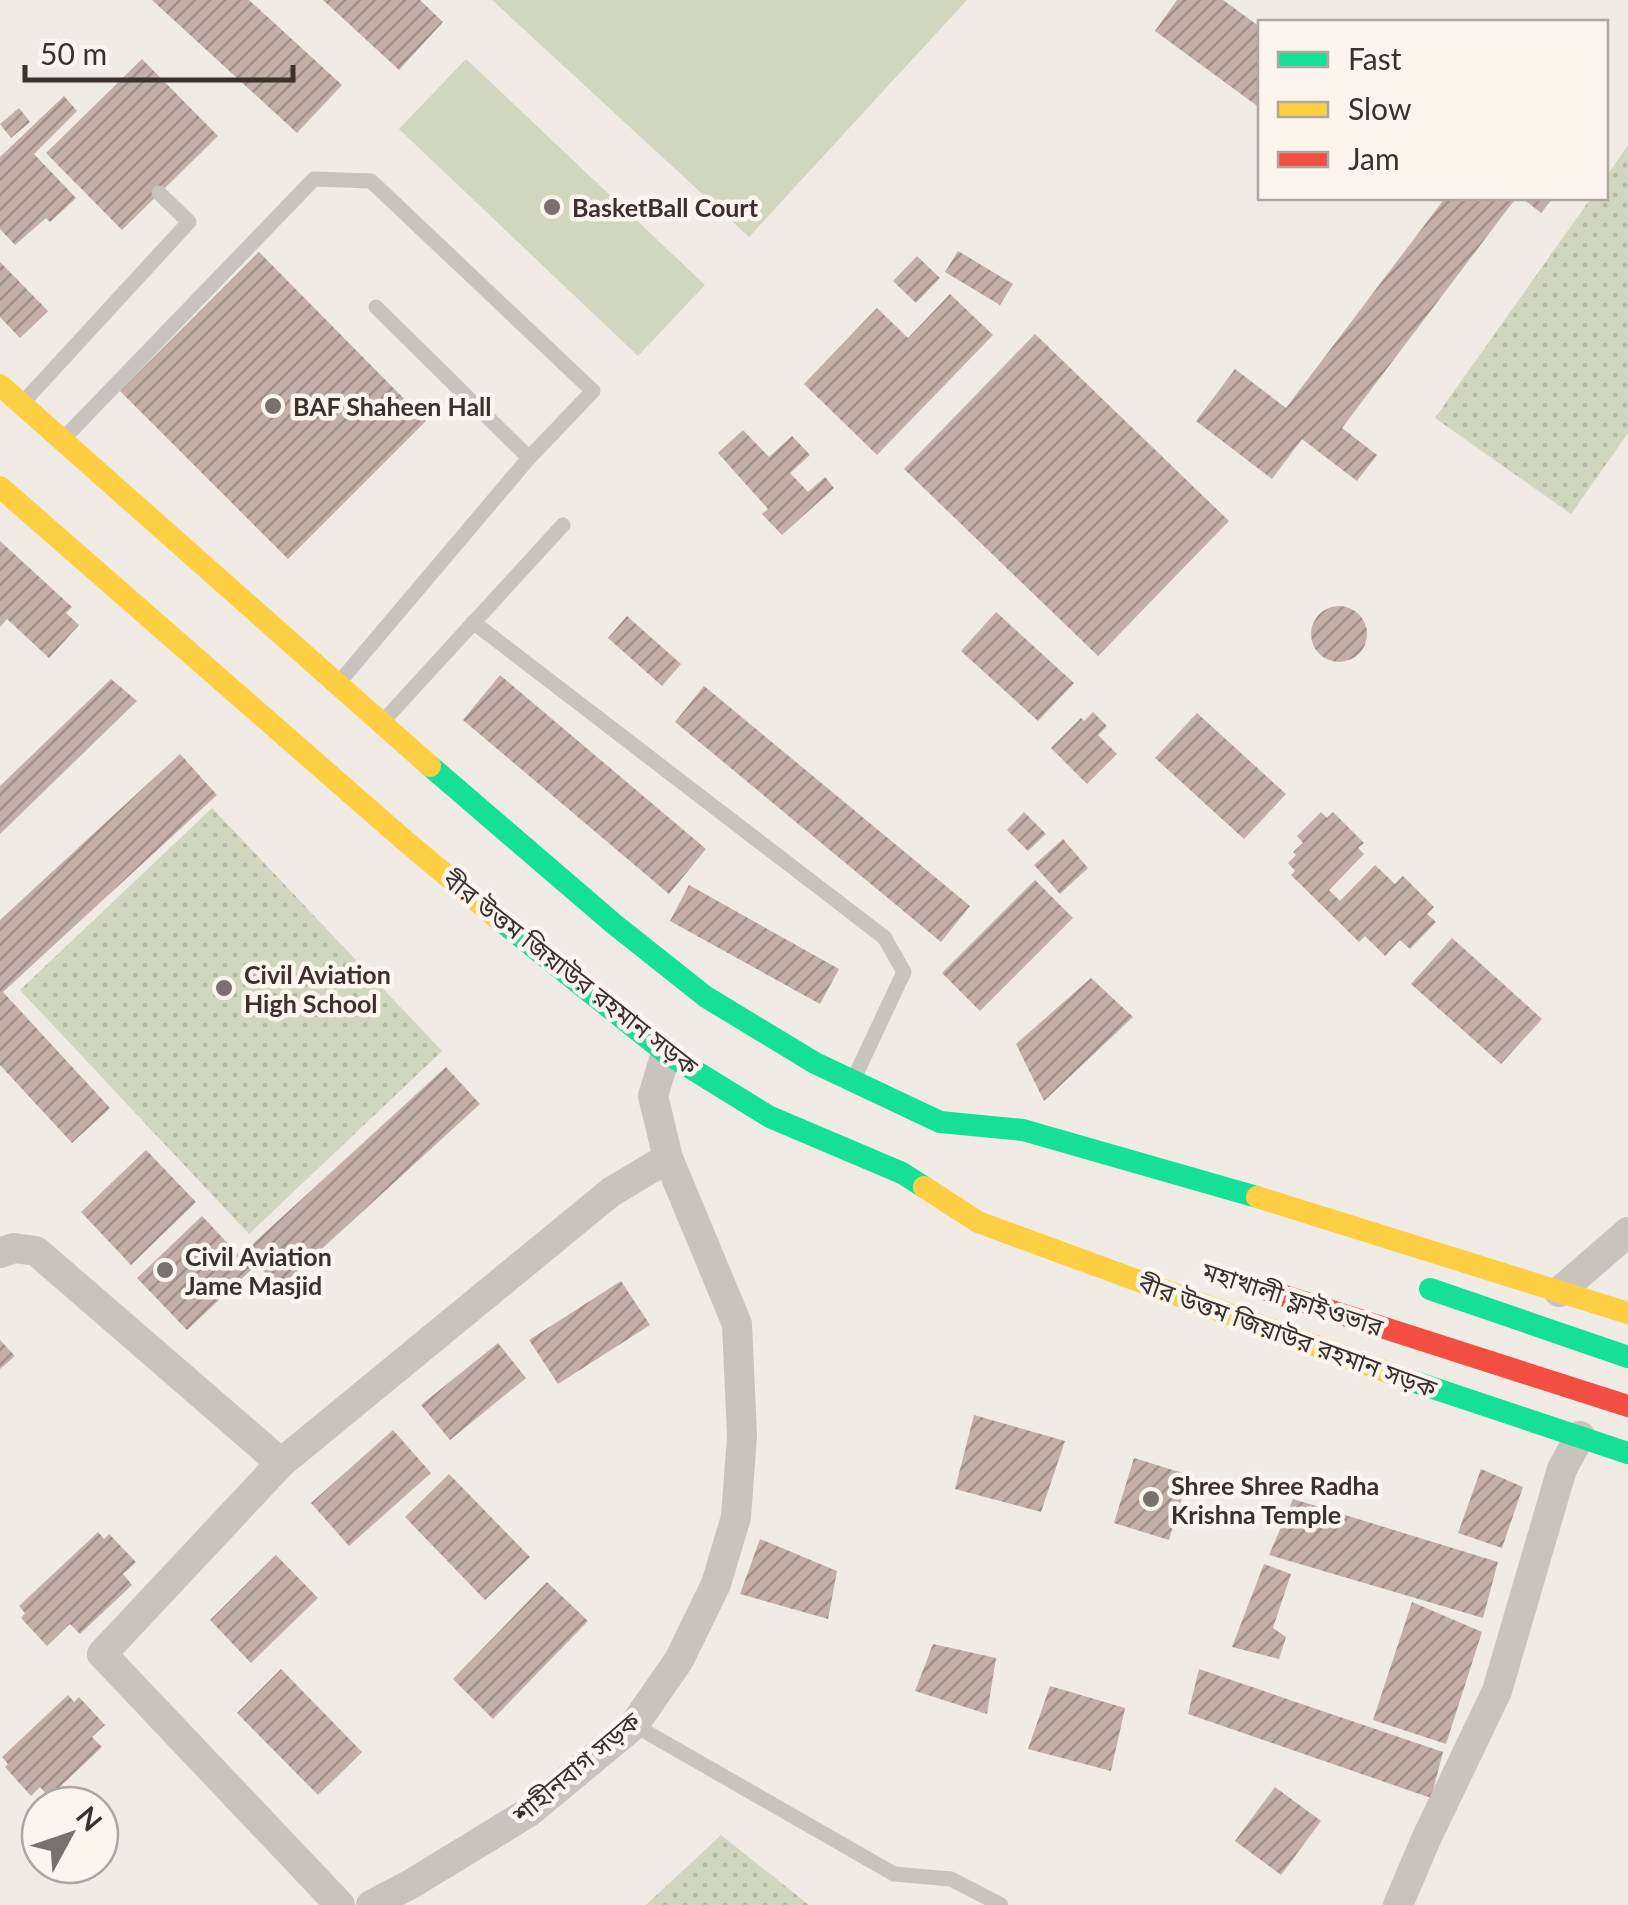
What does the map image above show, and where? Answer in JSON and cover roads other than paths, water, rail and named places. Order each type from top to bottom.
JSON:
[{"type":"highway","points":[[0,385],[381,724],[614,924],[706,997],[815,1063],[940,1122],[1070,1166]]},
{"type":"highway","name":"বীর উত্তম জিয়াউর রহমান সড়ক","points":[[0,487],[528,943],[666,1052],[770,1117],[902,1173],[978,1222],[1394,1374],[1628,1454]]},
{"type":"highway","points":[[940,1122],[1023,1130],[1274,1202],[1628,1313]]},
{"type":"highway","points":[[902,1173],[976,1197]]},
{"type":"highway","name":"মহাখালী ফ্লাইওভার","points":[[1405,1281],[1628,1357]]},
{"type":"highway","name":"মহাখালী ফ্লাইওভার","points":[[1256,1286],[1628,1406]]},
{"type":"street","name":"শাহীনবাগ সড়ক","points":[[371,1905],[529,1812],[634,1724],[679,1660],[716,1584],[736,1517],[742,1436],[738,1324],[668,1158],[653,1096],[666,1052]]},
{"type":"street","points":[[340,1905],[102,1654],[281,1463],[611,1192],[668,1158]]},
{"type":"street","points":[[1559,1292],[1628,1232]]},
{"type":"street","points":[[0,1253],[14,1248],[36,1251],[281,1463]]},
{"type":"street","points":[[1398,1905],[1497,1691],[1562,1469],[1580,1436]]},
{"type":"lane","points":[[63,440],[314,179],[371,181],[593,391],[528,458],[337,685]]},
{"type":"lane","points":[[22,404],[189,222],[159,193]]},
{"type":"lane","points":[[376,308],[528,458]]},
{"type":"lane","points":[[381,724],[563,525]]},
{"type":"lane","points":[[474,622],[885,937],[904,972],[854,1080]]},
{"type":"lane","points":[[634,1724],[894,1874],[952,1879],[1001,1905]]},
{"type":"place","name":"BasketBall Court","points":[[552,207]]},
{"type":"place","name":"BAF Shaheen Hall","points":[[273,406]]},
{"type":"place","name":"Civil Aviation High School","points":[[224,988]]},
{"type":"place","name":"Civil Aviation Jame Masjid","points":[[165,1270]]},
{"type":"place","name":"Shree Shree Radha Krishna Temple","points":[[1151,1499]]}]
